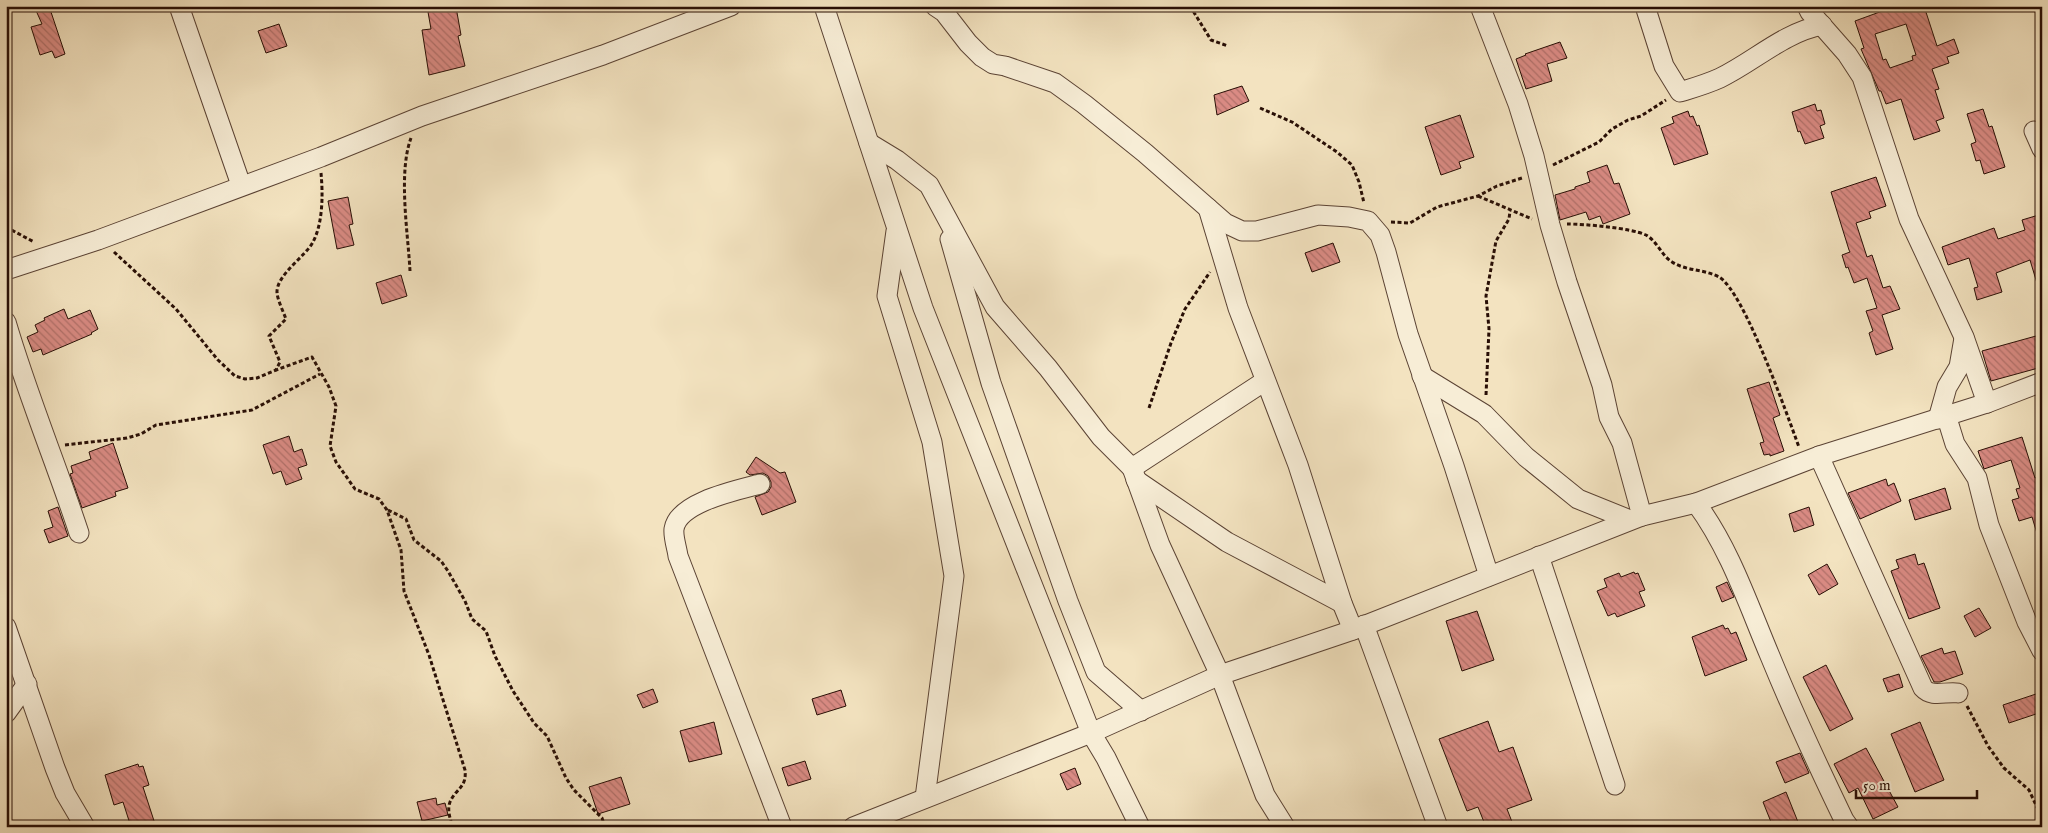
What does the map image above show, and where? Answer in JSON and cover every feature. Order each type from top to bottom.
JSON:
[{"type":"street","points":[[180,6],[241,185]]},
{"type":"street","points":[[7,273],[56,252],[98,240],[320,157],[422,116],[604,55],[731,6]]},
{"type":"street","points":[[824,6],[924,308],[1091,733],[1106,758],[1140,827]]},
{"type":"street","points":[[935,6],[949,17],[968,43],[982,57],[993,64],[1005,66],[1055,83],[1145,153],[1225,223],[1242,231],[1267,228],[1318,215],[1349,217],[1368,221],[1380,235],[1386,252],[1398,301],[1489,576]]},
{"type":"street","points":[[1480,6],[1518,104],[1550,225],[1570,291],[1602,385],[1610,417],[1622,443],[1636,518]]},
{"type":"street","points":[[1645,6],[1664,66],[1680,92],[1718,79],[1779,41],[1808,28],[1822,25]]},
{"type":"street","points":[[1807,6],[1810,12],[1848,54],[1862,77],[1909,219],[1964,336],[1987,403]]},
{"type":"street","points":[[869,142],[929,184],[995,307],[1048,368],[1101,437],[1134,474],[1227,542],[1342,604]]},
{"type":"street","points":[[940,204],[991,384],[1068,601],[1096,672],[1141,711]]},
{"type":"street","points":[[1208,208],[1238,308],[1298,465],[1342,604],[1359,627],[1438,827]]},
{"type":"street","points":[[897,227],[887,296],[932,442],[954,576],[925,798]]},
{"type":"street","points":[[6,322],[26,386],[79,534]]},
{"type":"street","points":[[1964,336],[1959,367],[1947,387],[1942,417],[1955,444],[1977,478],[1989,525],[2027,622],[2042,651]]},
{"type":"street","points":[[1422,376],[1484,414],[1526,456],[1578,499],[1636,518]]},
{"type":"street","points":[[1134,474],[1265,381]]},
{"type":"street","points":[[853,827],[1091,733],[1220,676],[1359,627],[1636,518],[1696,502],[1812,459],[1987,403],[2042,382]]},
{"type":"street","points":[[1812,459],[1923,688],[1927,692],[1934,694],[1958,693]]},
{"type":"street","points":[[1134,474],[1160,545],[1220,676],[1265,795],[1285,827]]},
{"type":"street","points":[[760,484],[696,505],[678,520],[674,529],[681,565],[782,827]]},
{"type":"street","points":[[1696,502],[1710,522],[1734,568],[1806,740],[1849,827]]},
{"type":"street","points":[[1539,556],[1616,785]]},
{"type":"street","points":[[6,627],[55,768],[65,793],[85,827]]},
{"type":"street","points":[[6,712],[27,684]]},
{"type":"path","points":[[1190,6],[1211,40],[1228,46]]},
{"type":"path","points":[[1260,108],[1292,122],[1337,152],[1352,165],[1359,182],[1368,221],[1410,223],[1437,207],[1478,196],[1498,186],[1537,172],[1599,142],[1612,129],[1641,116],[1680,92]]},
{"type":"path","points":[[410,271],[405,183],[406,152],[422,116]]},
{"type":"path","points":[[276,370],[280,362],[269,336],[286,319],[278,295],[278,288],[289,270],[310,248],[314,240],[323,192],[320,157]]},
{"type":"path","points":[[1478,196],[1550,225],[1586,224],[1646,235],[1670,261],[1682,267],[1718,277],[1727,283],[1736,296],[1753,331],[1812,459]]},
{"type":"path","points":[[1484,414],[1489,329],[1486,296],[1496,241],[1509,219],[1510,210]]},
{"type":"path","points":[[6,227],[56,252]]},
{"type":"path","points":[[98,240],[129,264],[176,309],[218,360],[234,376],[245,379],[258,378],[312,357],[329,387],[336,406],[330,446],[336,462],[355,489],[379,499],[387,510],[401,550],[404,591],[429,655],[465,770],[466,778],[464,784],[450,803],[449,815],[453,827]]},
{"type":"path","points":[[1149,408],[1171,343],[1185,309],[1223,254]]},
{"type":"path","points":[[49,447],[126,438],[141,434],[156,425],[252,410],[320,374]]},
{"type":"path","points":[[387,510],[407,520],[414,540],[441,561],[448,571],[472,618],[486,632],[495,656],[513,691],[534,723],[547,736],[566,778],[574,790],[602,818],[605,827]]},
{"type":"path","points":[[1958,693],[1988,746],[2004,768],[2029,790],[2042,818]]},
{"type":"building","points":[[34,6],[49,6],[65,54],[55,58],[52,51],[40,55],[31,27],[42,24]]},
{"type":"building","points":[[1896,6],[1924,6],[1937,46],[1954,39],[1959,53],[1947,57],[1949,63],[1932,69],[1939,89],[1935,90],[1944,118],[1936,121],[1940,131],[1914,140],[1901,99],[1886,104],[1861,49],[1864,48],[1855,21]],"holes":[[[1906,24],[1916,55],[1912,56],[1913,60],[1890,68],[1886,59],[1883,60],[1875,34]]]},
{"type":"building","points":[[456,7],[461,35],[458,36],[465,66],[429,75],[422,30],[431,29],[428,12]]},
{"type":"building","points":[[279,24],[287,46],[266,53],[258,31]]},
{"type":"building","points":[[1560,42],[1567,58],[1547,64],[1552,81],[1526,89],[1516,59]]},
{"type":"building","points":[[1242,86],[1249,101],[1217,115],[1214,95]]},
{"type":"building","points":[[1815,104],[1817,111],[1821,110],[1825,124],[1820,126],[1824,138],[1805,144],[1800,131],[1798,132],[1792,112]]},
{"type":"building","points":[[1983,109],[1989,127],[1992,126],[2005,167],[1984,174],[1980,160],[1976,161],[1971,144],[1976,142],[1967,114]]},
{"type":"building","points":[[1688,111],[1690,117],[1693,116],[1697,126],[1699,125],[1708,154],[1674,165],[1661,128],[1674,123],[1672,117]]},
{"type":"building","points":[[1460,115],[1474,157],[1459,162],[1461,168],[1441,175],[1425,127]]},
{"type":"building","points":[[1607,165],[1614,184],[1619,183],[1630,214],[1603,224],[1600,216],[1589,220],[1586,212],[1560,220],[1555,195],[1590,182],[1587,172]]},
{"type":"building","points":[[1876,177],[1886,206],[1869,212],[1871,218],[1856,223],[1867,257],[1872,255],[1883,288],[1890,286],[1900,309],[1882,315],[1893,349],[1876,355],[1869,333],[1873,331],[1866,311],[1877,308],[1867,278],[1854,283],[1848,267],[1846,268],[1842,255],[1850,252],[1831,192]]},
{"type":"building","points":[[348,197],[353,224],[349,225],[354,245],[337,249],[328,201]]},
{"type":"building","points":[[2042,214],[2042,289],[2039,290],[2030,260],[1996,273],[2002,292],[1977,300],[1974,288],[1978,287],[1969,258],[1948,265],[1942,247],[1994,228],[1998,239],[2025,230],[2022,220]]},
{"type":"building","points":[[1333,243],[1340,262],[1312,272],[1305,253]]},
{"type":"building","points":[[401,275],[407,296],[382,304],[376,283]]},
{"type":"building","points":[[64,309],[68,319],[90,310],[98,329],[92,334],[43,355],[41,349],[33,352],[27,337],[38,332],[35,325],[45,320],[44,318]]},
{"type":"building","points":[[2036,336],[2042,356],[2042,367],[1991,381],[1982,351]]},
{"type":"building","points":[[1769,382],[1780,415],[1773,418],[1784,451],[1770,456],[1770,454],[1764,455],[1760,443],[1764,442],[1747,389]]},
{"type":"building","points":[[289,436],[294,452],[302,449],[307,465],[298,468],[302,479],[286,485],[281,471],[273,474],[263,445]]},
{"type":"building","points":[[2022,437],[2035,478],[2042,475],[2042,539],[2039,540],[2032,517],[2019,521],[2012,500],[2019,498],[2016,489],[2020,488],[2011,460],[1984,469],[1978,451]]},
{"type":"building","points":[[113,443],[128,488],[115,492],[116,496],[82,508],[70,474],[73,473],[71,466],[91,459],[89,452]]},
{"type":"building","points":[[756,457],[780,473],[785,472],[796,502],[762,515],[755,497],[768,492],[771,482],[768,476],[763,473],[750,475],[746,472]]},
{"type":"building","points":[[1886,479],[1888,486],[1894,483],[1901,501],[1860,519],[1848,493]]},
{"type":"building","points":[[1945,488],[1951,509],[1915,520],[1909,500]]},
{"type":"building","points":[[58,507],[68,536],[49,543],[44,530],[53,527],[48,511]]},
{"type":"building","points":[[1809,507],[1814,525],[1794,532],[1789,514]]},
{"type":"building","points":[[1915,554],[1918,565],[1924,563],[1940,608],[1909,619],[1891,571],[1899,568],[1896,560]]},
{"type":"building","points":[[1827,564],[1838,584],[1819,595],[1808,575]]},
{"type":"building","points":[[1634,572],[1635,574],[1638,573],[1645,590],[1639,592],[1645,606],[1617,617],[1615,613],[1608,616],[1597,591],[1607,587],[1604,579],[1619,573],[1621,577]]},
{"type":"building","points":[[1727,582],[1734,597],[1722,602],[1716,587]]},
{"type":"building","points":[[1979,608],[1991,628],[1975,637],[1964,616]]},
{"type":"building","points":[[1477,611],[1494,660],[1462,671],[1446,621]]},
{"type":"building","points":[[1723,625],[1725,629],[1728,628],[1731,634],[1736,632],[1747,660],[1705,676],[1692,637]]},
{"type":"building","points":[[1942,648],[1944,654],[1955,651],[1963,674],[1940,682],[1934,682],[1921,656]]},
{"type":"building","points":[[1826,665],[1853,719],[1830,731],[1803,677]]},
{"type":"building","points":[[1899,674],[1903,687],[1888,692],[1883,679]]},
{"type":"building","points":[[653,689],[658,702],[643,708],[637,695]]},
{"type":"building","points":[[841,690],[846,706],[817,715],[812,699]]},
{"type":"building","points":[[2042,692],[2042,712],[2009,723],[2003,705]]},
{"type":"building","points":[[1488,721],[1499,752],[1513,747],[1532,800],[1507,809],[1514,827],[1486,827],[1478,807],[1467,811],[1439,739]]},
{"type":"building","points":[[714,722],[722,754],[689,762],[680,731]]},
{"type":"building","points":[[1920,722],[1944,780],[1915,792],[1891,734]]},
{"type":"building","points":[[1866,748],[1898,807],[1873,819],[1858,788],[1849,793],[1834,764]]},
{"type":"building","points":[[1800,753],[1809,773],[1785,783],[1776,762]]},
{"type":"building","points":[[805,761],[811,779],[788,786],[782,768]]},
{"type":"building","points":[[138,764],[139,767],[143,766],[149,785],[143,787],[156,827],[131,827],[123,802],[114,805],[105,775]]},
{"type":"building","points":[[1075,768],[1081,784],[1067,790],[1060,774]]},
{"type":"building","points":[[621,777],[630,804],[598,814],[589,787]]},
{"type":"building","points":[[1786,792],[1800,827],[1773,827],[1763,802]]},
{"type":"building","points":[[436,798],[437,805],[445,803],[448,815],[422,821],[417,802]]}]
